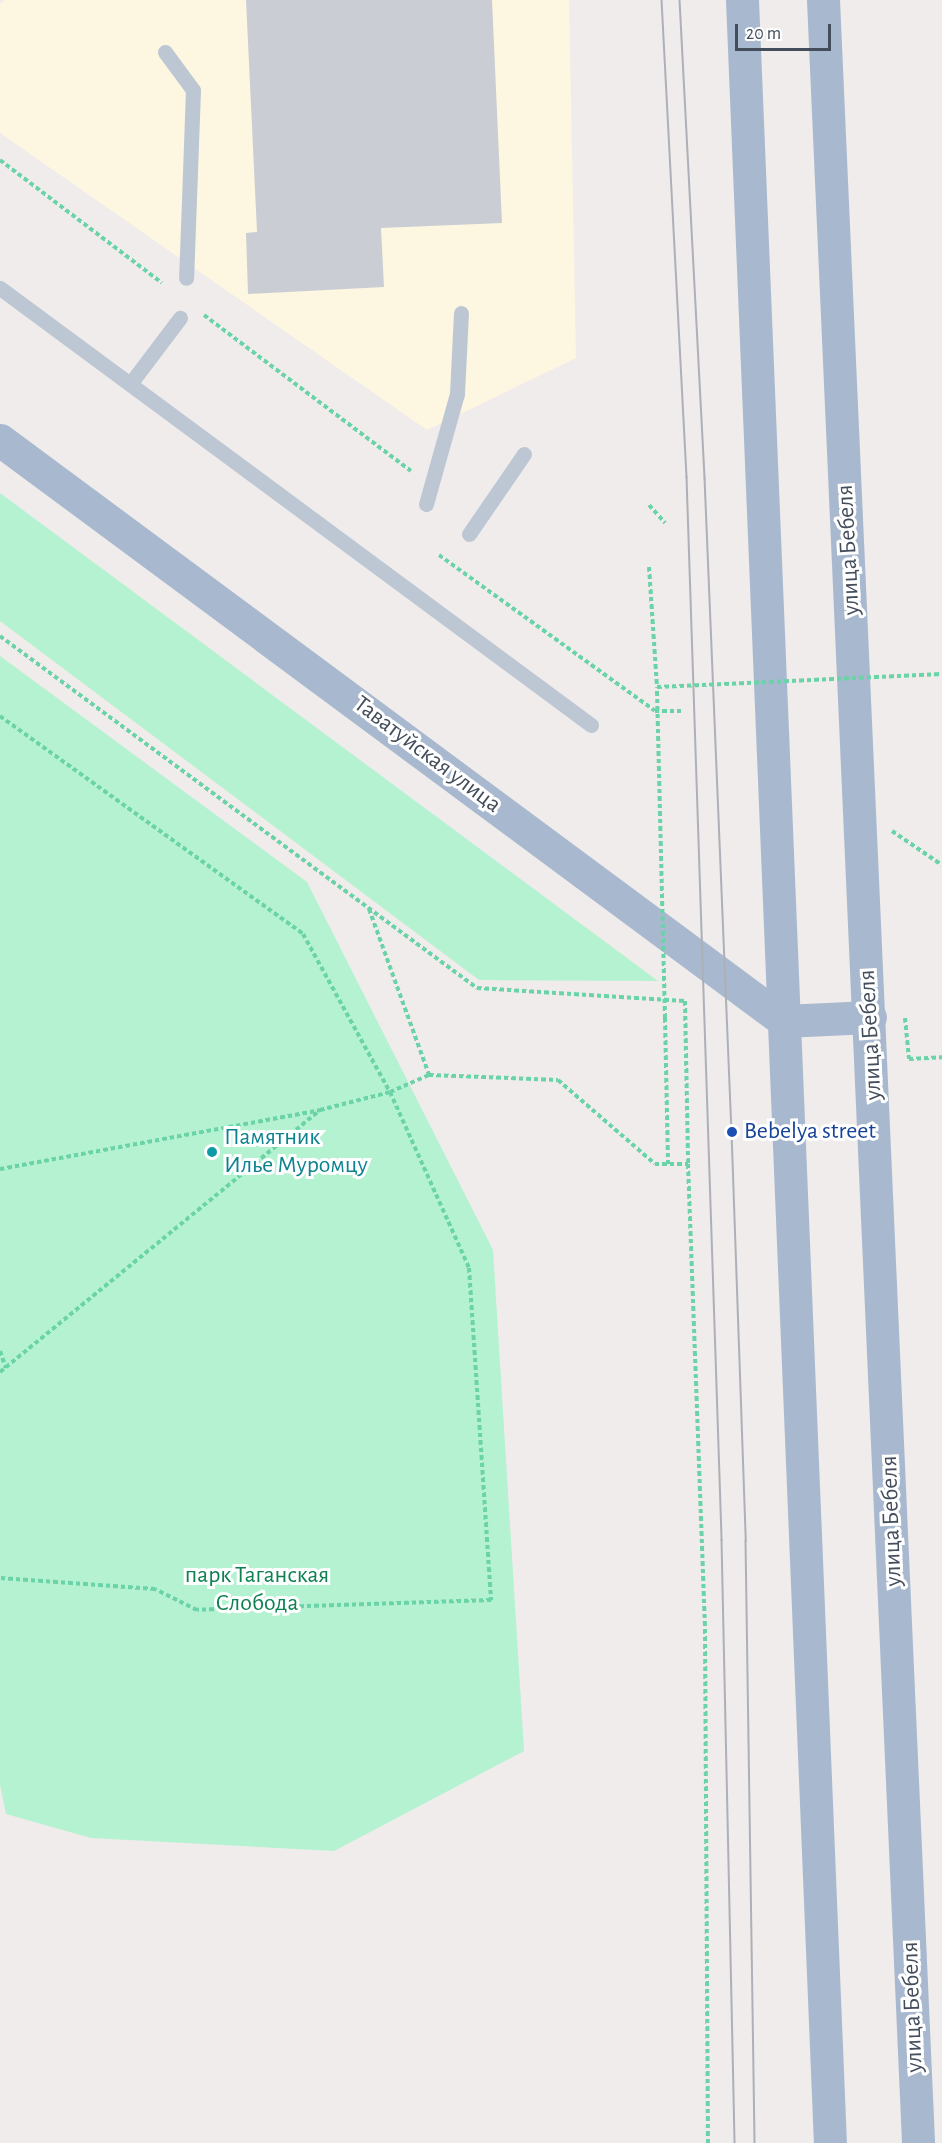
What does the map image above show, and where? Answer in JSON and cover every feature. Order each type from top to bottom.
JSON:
[{"type":"main road","points":[[742,0],[830,2143]]},
{"type":"main road","name":"улица Бебеля","points":[[823,0],[870,1017],[918,2143]]},
{"type":"main road","name":"Таватуйская улица","points":[[0,440],[784,1020]]},
{"type":"main road","points":[[784,1020],[870,1017]]},
{"type":"lane","points":[[165,52],[193,90],[186,278]]},
{"type":"lane","points":[[0,288],[591,725]]},
{"type":"lane","points":[[426,504],[457,394],[461,314]]},
{"type":"lane","points":[[130,384],[180,318]]},
{"type":"lane","points":[[469,534],[524,454]]},
{"type":"path","points":[[0,160],[165,285]]},
{"type":"path","points":[[202,313],[431,486]]},
{"type":"path","points":[[649,505],[665,523]]},
{"type":"path","points":[[439,555],[655,711],[681,711]]},
{"type":"path","points":[[649,567],[657,687],[668,1164]]},
{"type":"path","points":[[0,636],[477,988],[685,1001],[688,1164],[705,1629],[708,2143]]},
{"type":"path","points":[[657,687],[942,674]]},
{"type":"path","points":[[0,716],[303,934],[390,1092],[469,1268],[492,1600],[197,1611],[155,1589],[0,1578]]},
{"type":"path","points":[[884,825],[942,865]]},
{"type":"path","points":[[369,909],[429,1075]]},
{"type":"path","points":[[0,1169],[320,1110],[390,1092],[429,1075],[558,1080],[655,1164],[688,1164]]},
{"type":"path","points":[[0,1372],[320,1110]]},
{"type":"path","points":[[0,1351],[6,1368]]},
{"type":"shaded area","points":[[5,0],[569,0],[576,358],[427,430],[0,133],[0,4]]},
{"type":"green space","points":[[0,493],[658,981],[479,980],[0,621]]},
{"type":"green space","name":"парк Таганская Слобода","points":[[0,656],[307,882],[493,1250],[524,1751],[334,1851],[91,1838],[6,1814],[0,1785]]},
{"type":"building","points":[[246,0],[492,0],[502,223],[381,228],[384,287],[248,294],[246,233],[257,232]]},
{"type":"tram line","points":[[662,0],[687,477],[722,1540],[735,2143]]},
{"type":"tram line","points":[[680,0],[705,478],[732,1132],[746,1541],[755,2143]]},
{"type":"place","name":"Bebelya street","points":[[732,1132]]},
{"type":"place","name":"Памятник Илье Муромцу","points":[[212,1152]]}]
